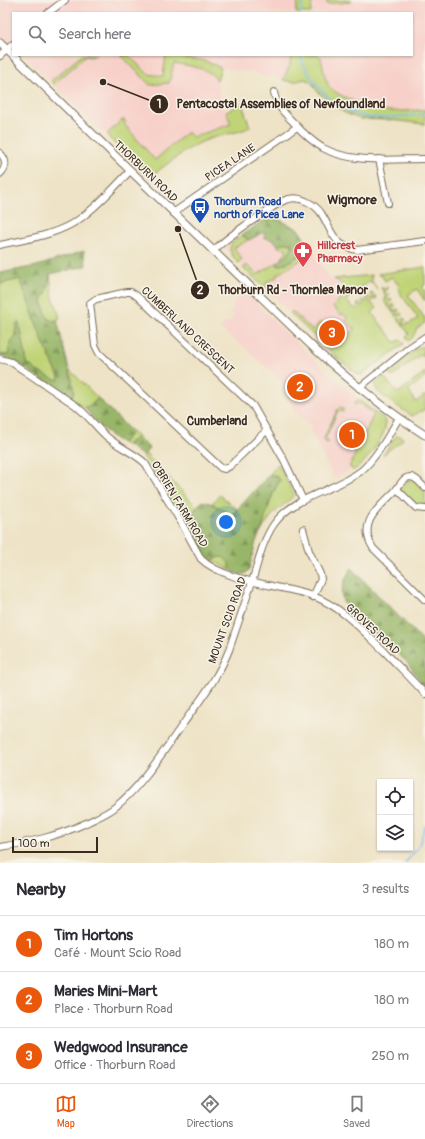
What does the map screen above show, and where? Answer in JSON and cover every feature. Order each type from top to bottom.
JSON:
[{"type":"main road","name":"THORBURN ROAD","points":[[0,43],[12,56]]},
{"type":"main road","name":"THORBURN ROAD","points":[[12,56],[322,356],[359,388],[399,418],[425,435]]},
{"type":"street","points":[[49,12],[65,0]]},
{"type":"street","points":[[0,56],[12,45]]},
{"type":"street","points":[[274,92],[280,109],[297,127],[317,144],[338,154],[359,158],[425,159]]},
{"type":"street","name":"PICEA LANE","points":[[173,213],[292,132],[297,127]]},
{"type":"street","points":[[0,153],[5,160],[6,165],[0,174]]},
{"type":"street","points":[[379,159],[388,203]]},
{"type":"street","points":[[0,245],[42,236],[74,222],[94,208],[130,171]]},
{"type":"street","points":[[213,251],[252,221],[288,199],[302,200],[314,206],[320,212],[333,237],[350,249],[357,250],[425,241]]},
{"type":"street","name":"CUMBERLAND CRESCENT","points":[[267,430],[230,466],[221,468],[99,353],[95,345],[90,303],[96,299],[127,292],[134,294],[253,406],[267,430],[284,460],[303,500]]},
{"type":"street","points":[[359,388],[425,336]]},
{"type":"street","name":"O'BRIEN FARM ROAD","points":[[0,359],[11,362],[75,405],[84,412],[107,437],[137,456],[145,463],[182,524],[201,559],[211,566],[239,577],[252,580]]},
{"type":"street","name":"MOUNT SCIO ROAD","points":[[0,848],[49,838],[66,832],[108,812],[129,794],[171,741],[218,675],[229,650],[262,548],[273,526],[288,509],[361,470],[378,452],[399,418]]},
{"type":"street","points":[[425,488],[412,477],[402,481],[397,490],[372,515],[369,522],[368,536],[373,548],[425,600]]},
{"type":"street","points":[[397,490],[416,508],[425,509]]},
{"type":"street","points":[[303,529],[310,553],[321,579],[314,596]]},
{"type":"street","name":"GROVES ROAD","points":[[252,580],[314,596],[336,608],[356,624],[425,694]]},
{"type":"shaded area","points":[[0,0],[298,0],[296,12],[12,12],[12,45],[0,35]]},
{"type":"shaded area","points":[[312,0],[425,0],[425,110],[389,111],[374,108],[345,98],[330,88],[326,81],[321,57],[320,56],[413,56],[413,12],[311,12]]},
{"type":"shaded area","points":[[24,56],[291,56],[290,65],[283,80],[273,75],[265,77],[256,73],[221,68],[217,80],[219,95],[226,111],[242,104],[250,127],[192,146],[150,177]]},
{"type":"shaded area","points":[[271,216],[298,229],[330,279],[359,276],[339,300],[360,321],[356,333],[336,357],[225,248]]},
{"type":"shaded area","points":[[246,294],[332,377],[384,419],[385,428],[377,444],[365,461],[355,469],[351,469],[334,479],[310,430],[312,427],[293,410],[284,384],[243,346],[219,328],[225,322],[227,323],[230,321],[234,316],[231,313],[234,303],[238,297]]},
{"type":"green space","points":[[298,0],[312,0],[311,12],[296,12]]},
{"type":"green space","points":[[327,0],[351,0],[351,2],[327,4]]},
{"type":"green space","points":[[81,56],[86,56],[54,84],[51,81]]},
{"type":"green space","points":[[122,56],[129,56],[148,74],[163,76],[166,56],[206,61],[221,68],[217,80],[209,72],[204,70],[174,63],[169,83],[150,85]]},
{"type":"green space","points":[[291,56],[320,56],[327,83],[339,94],[365,105],[388,111],[425,110],[425,124],[390,120],[360,119],[345,113],[318,92],[311,82],[305,79],[293,82],[283,80],[290,65]]},
{"type":"green space","points":[[242,104],[250,127],[241,131],[214,137],[193,146],[150,177],[110,139],[108,135],[109,132],[122,120],[124,120],[126,122],[124,124],[155,160],[187,132],[193,137],[231,124],[226,111]]},
{"type":"green space","points":[[271,216],[298,229],[311,249],[287,263],[278,266],[277,264],[292,249],[292,244],[285,243],[278,245],[273,240],[265,238],[264,232],[249,240],[242,235]]},
{"type":"green space","points":[[242,235],[248,240],[234,248],[242,259],[238,263],[230,251],[230,248],[231,245]]},
{"type":"green space","points":[[285,243],[292,244],[291,252],[281,260],[287,249],[278,247],[278,245]]},
{"type":"green space","points":[[311,249],[313,253],[276,275],[277,277],[266,282],[269,287],[264,287],[243,268],[247,265],[257,275],[281,260],[287,263]]},
{"type":"green space","points":[[84,251],[86,266],[50,274],[47,292],[43,297],[42,302],[48,319],[53,321],[57,320],[74,392],[72,398],[70,399],[21,365],[0,355],[9,355],[10,345],[15,335],[18,322],[21,330],[27,363],[37,371],[58,381],[59,377],[43,342],[20,279],[0,284],[0,273],[37,266]]},
{"type":"green space","points":[[425,267],[425,285],[422,287],[425,291],[425,301],[417,289],[408,295],[425,317],[425,323],[417,328],[413,337],[409,341],[406,337],[409,334],[385,302],[385,294],[381,288],[382,287],[383,290],[387,287],[388,289],[385,292],[387,295],[389,293],[390,295],[387,298],[388,300],[391,299],[392,301],[389,303],[391,306],[394,304],[396,306],[392,308],[394,311],[398,309],[399,311],[396,313],[397,315],[401,313],[402,315],[399,318],[401,320],[404,318],[406,320],[403,322],[404,325],[409,324],[418,318],[400,293],[401,292],[398,288],[400,287],[392,277],[385,281],[382,276],[378,274]]},
{"type":"green space","points":[[50,274],[53,299],[60,319],[53,321],[48,319],[42,302],[43,297],[47,292]]},
{"type":"green space","points":[[372,275],[371,280],[377,289],[370,281],[346,300],[353,308],[354,307],[357,310],[359,308],[357,305],[359,303],[362,306],[364,304],[361,301],[368,301],[366,298],[368,296],[371,299],[373,297],[370,294],[372,293],[377,298],[370,302],[377,308],[372,312],[375,317],[395,342],[401,340],[404,344],[361,375],[356,373],[336,357],[290,313],[292,311],[312,330],[320,322],[327,329],[325,332],[333,340],[336,338],[342,343],[355,329],[346,320],[348,318],[343,314],[341,315],[333,307],[347,290],[334,279]]},
{"type":"green space","points":[[20,279],[43,342],[59,377],[57,381],[36,371],[27,363],[21,330],[18,322],[16,325],[15,336],[10,344],[9,355],[0,354],[0,284]]},
{"type":"green space","points":[[424,347],[423,357],[420,355],[392,377],[388,372],[417,348]]},
{"type":"green space","points":[[70,370],[99,399],[85,408],[70,399],[73,386]]},
{"type":"green space","points":[[425,372],[425,377],[408,390],[416,402],[425,395],[425,409],[412,416],[387,399],[376,389],[376,382],[383,376],[398,393]]},
{"type":"green space","points":[[99,399],[132,432],[122,443],[102,428],[85,408]]},
{"type":"green space","points":[[359,400],[384,419],[385,426],[380,439],[372,452],[357,468],[353,470],[350,468],[350,465],[374,414],[358,403],[354,405],[355,401]]},
{"type":"green space","points":[[340,407],[343,408],[343,412],[338,411],[325,439],[328,441],[327,443],[324,441],[324,438],[337,410]]},
{"type":"green space","points":[[132,432],[138,437],[129,443],[129,446],[122,443]]},
{"type":"green space","points":[[396,436],[401,436],[403,439],[383,455]]},
{"type":"green space","points":[[138,437],[149,448],[143,456],[129,446],[129,443]]},
{"type":"green space","points":[[145,453],[197,507],[186,523],[143,456]]},
{"type":"green space","points":[[278,464],[294,495],[273,514],[256,541],[280,480],[274,475],[269,475]]},
{"type":"green space","points":[[269,475],[274,475],[280,479],[273,493],[262,528],[256,541],[249,570],[245,574],[238,574],[231,570],[229,563],[223,557],[215,558],[213,561],[207,557],[186,523],[199,504],[203,501],[213,504],[232,515]]},
{"type":"green space","points":[[412,477],[425,488],[425,509],[420,509],[397,489]]},
{"type":"green space","points":[[220,495],[237,509],[231,515],[213,504],[213,502]]},
{"type":"green space","points":[[223,557],[229,563],[231,570],[213,561],[215,558]]},
{"type":"green space","points":[[351,568],[425,643],[425,687],[406,661],[348,609],[344,603],[342,589]]},
{"type":"waterway","points":[[301,12],[302,0]]},
{"type":"waterway","points":[[300,56],[310,76],[317,86],[335,103],[345,109],[356,114],[374,118],[425,114]]},
{"type":"waterway","points":[[405,863],[418,848],[425,826]]},
{"type":"place","name":"Pentacostal Assemblies of Newfoundland","points":[[103,82]]},
{"type":"place","name":"Thorburn Road north of Picea Lane","points":[[200,224]]},
{"type":"place","name":"Thorburn Rd - Thornlea Manor","points":[[178,229]]},
{"type":"place","name":"Hillcrest Pharmacy","points":[[303,268]]},
{"type":"place","name":"Wedgwood Insurance","points":[[332,333]]},
{"type":"place","name":"Maries Mini-Mart","points":[[300,387]]},
{"type":"place","name":"Tim Hortons","points":[[352,435]]},
{"type":"district","name":"Wigmore","points":[[352,199]]},
{"type":"district","name":"Cumberland","points":[[217,421]]}]
